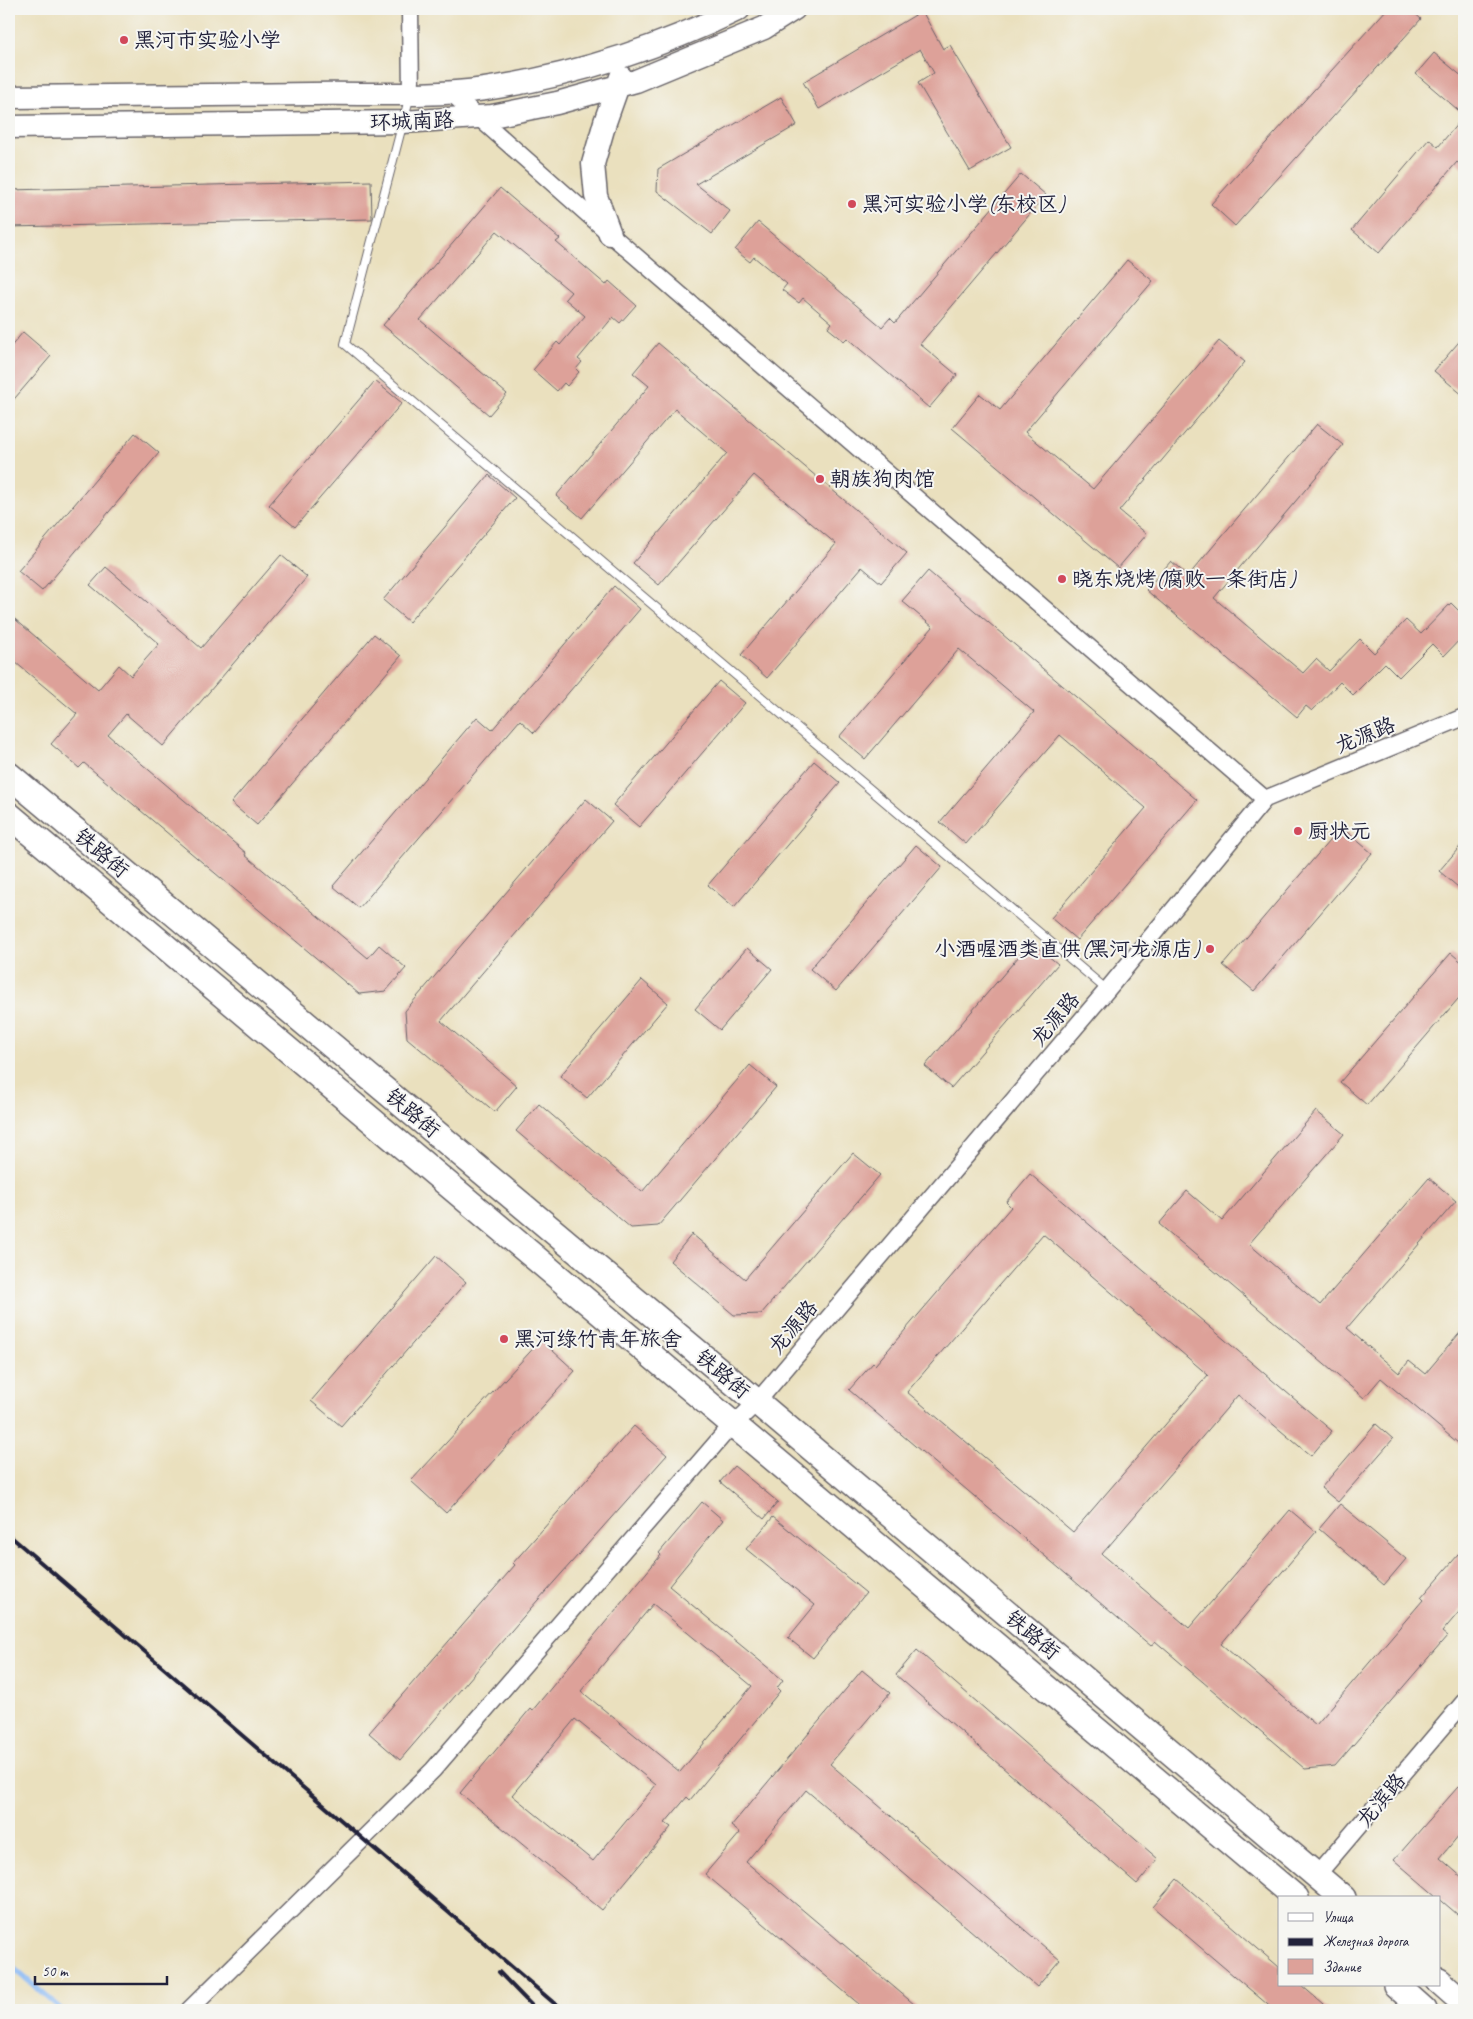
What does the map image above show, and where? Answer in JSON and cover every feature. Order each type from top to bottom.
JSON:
[{"type":"main road","name":"环城南路","points":[[9,97],[410,94],[485,89],[554,76],[629,55],[695,30],[739,9]]},
{"type":"main road","name":"环城南路","points":[[9,127],[403,122],[478,118],[557,103],[617,87],[705,54],[755,32],[794,9]]},
{"type":"main road","points":[[610,234],[596,196],[593,164],[629,55]]},
{"type":"main road","name":"铁路街","points":[[9,775],[757,1402],[1341,1896]]},
{"type":"main road","name":"铁路街","points":[[9,816],[1295,1896]]},
{"type":"main road","name":"龙滨路","points":[[1299,1896],[1317,1875]]},
{"type":"main road","points":[[1440,1982],[1464,2003]]},
{"type":"main road","points":[[1397,1986],[1424,2010]]},
{"type":"street","points":[[410,9],[410,94]]},
{"type":"street","points":[[450,92],[610,234],[1265,799]]},
{"type":"street","name":"龙源路","points":[[189,2010],[433,1770],[732,1425],[757,1402],[1107,990],[1265,799],[1464,717]]},
{"type":"street","name":"龙滨路","points":[[1317,1875],[1464,1702]]},
{"type":"lane","points":[[410,94],[345,344],[1107,990]]},
{"type":"building","points":[[1387,9],[1410,9],[1421,19],[1235,226],[1211,204]]},
{"type":"building","points":[[922,11],[943,49],[950,45],[1011,147],[970,171],[918,83],[934,73],[920,49],[819,109],[803,82]]},
{"type":"building","points":[[1434,53],[1464,78],[1464,115],[1416,74]]},
{"type":"building","points":[[781,97],[797,125],[696,184],[730,211],[712,234],[657,191],[658,169]]},
{"type":"building","points":[[1464,116],[1464,168],[1457,162],[1379,253],[1352,230],[1429,139],[1438,147]]},
{"type":"building","points":[[1021,174],[1046,195],[920,344],[957,375],[929,408],[847,338],[844,341],[828,328],[832,323],[803,298],[799,303],[782,290],[787,284],[754,257],[750,262],[735,250],[758,222],[882,327],[890,318],[895,323]]},
{"type":"building","points":[[371,181],[372,219],[9,227],[9,190]]},
{"type":"building","points":[[500,188],[560,239],[556,242],[606,285],[609,281],[636,305],[620,323],[613,317],[578,359],[582,362],[576,369],[579,372],[567,386],[564,383],[557,391],[533,370],[557,342],[560,345],[585,316],[565,299],[571,292],[497,231],[420,320],[507,394],[489,415],[383,325]]},
{"type":"building","points":[[1127,260],[1153,281],[1025,432],[1093,489],[1219,341],[1245,362],[1119,511],[1147,534],[1118,568],[952,428],[980,394],[1000,410]]},
{"type":"building","points":[[23,332],[51,356],[9,405],[9,349]]},
{"type":"building","points":[[1464,336],[1464,396],[1434,371]]},
{"type":"building","points":[[658,343],[907,553],[881,583],[862,567],[767,678],[741,655],[836,544],[754,475],[659,585],[633,563],[727,453],[675,409],[582,518],[556,496],[649,386],[633,373]]},
{"type":"building","points":[[375,381],[402,403],[295,527],[269,505]]},
{"type":"building","points":[[1317,424],[1343,445],[1214,598],[1303,673],[1316,659],[1329,671],[1360,639],[1374,653],[1406,620],[1421,634],[1451,603],[1464,616],[1464,635],[1444,656],[1432,644],[1399,677],[1385,663],[1353,695],[1340,682],[1312,711],[1306,706],[1297,717],[1146,590],[1171,561],[1188,576]]},
{"type":"building","points":[[135,433],[159,453],[42,591],[18,571]]},
{"type":"building","points":[[489,475],[515,498],[409,622],[383,600]]},
{"type":"building","points":[[281,555],[307,577],[163,746],[126,714],[108,735],[246,853],[245,855],[368,958],[379,945],[406,968],[386,991],[359,994],[84,763],[79,768],[51,744],[77,714],[9,657],[9,614],[98,690],[119,665],[131,676],[159,644],[90,585],[106,567],[201,648]]},
{"type":"building","points":[[928,571],[1197,800],[1077,940],[1051,918],[1146,808],[1060,735],[966,844],[940,822],[1034,712],[959,649],[865,759],[839,737],[933,627],[902,601]]},
{"type":"building","points":[[614,586],[640,609],[534,733],[520,720],[359,908],[333,886],[477,717],[492,730]]},
{"type":"building","points":[[374,634],[401,656],[257,825],[231,803]]},
{"type":"building","points":[[719,681],[745,703],[639,827],[613,805]]},
{"type":"building","points":[[814,761],[840,783],[734,907],[708,885]]},
{"type":"building","points":[[586,799],[612,821],[441,1021],[517,1086],[495,1112],[407,1038],[405,1011]]},
{"type":"building","points":[[1341,827],[1372,853],[1254,991],[1223,965]]},
{"type":"building","points":[[1464,842],[1464,892],[1439,871]]},
{"type":"building","points":[[916,845],[942,867],[836,991],[810,969]]},
{"type":"building","points":[[1031,942],[1058,964],[951,1088],[925,1066]]},
{"type":"building","points":[[747,948],[772,969],[720,1030],[695,1009]]},
{"type":"building","points":[[1451,953],[1464,964],[1464,992],[1367,1105],[1340,1082]]},
{"type":"building","points":[[642,980],[668,1003],[587,1098],[560,1076]]},
{"type":"building","points":[[750,1065],[776,1087],[658,1226],[631,1228],[516,1131],[539,1104],[642,1192]]},
{"type":"building","points":[[1316,1111],[1344,1134],[1249,1244],[1320,1305],[1429,1178],[1456,1201],[1347,1328],[1399,1373],[1409,1361],[1425,1374],[1464,1328],[1464,1448],[1381,1378],[1364,1398],[1159,1224],[1187,1191],[1222,1221]]},
{"type":"building","points":[[853,1153],[880,1175],[761,1314],[734,1315],[670,1261],[692,1234],[745,1279]]},
{"type":"building","points":[[1030,1174],[1332,1431],[1311,1456],[1238,1395],[1102,1554],[1189,1628],[1290,1510],[1316,1532],[1221,1644],[1316,1725],[1423,1600],[1421,1598],[1464,1548],[1464,1606],[1442,1632],[1447,1636],[1335,1766],[1305,1769],[1155,1641],[1151,1646],[849,1390],[873,1363],[875,1365],[1011,1207],[1006,1202]],"holes":[[[1043,1234],[1208,1375],[1073,1532],[907,1392]]]},
{"type":"building","points":[[436,1256],[466,1282],[341,1426],[311,1401]]},
{"type":"building","points":[[541,1340],[575,1371],[446,1513],[411,1481]]},
{"type":"building","points":[[1376,1424],[1393,1439],[1338,1502],[1321,1488]]},
{"type":"building","points":[[634,1426],[667,1455],[530,1609],[400,1760],[369,1733],[515,1565],[513,1563]]},
{"type":"building","points":[[734,1466],[778,1502],[764,1519],[720,1482]]},
{"type":"building","points":[[702,1502],[723,1520],[669,1586],[783,1680],[777,1688],[780,1691],[690,1800],[687,1797],[665,1823],[671,1827],[602,1910],[460,1793],[530,1709],[532,1711],[661,1555],[659,1553]],"holes":[[[653,1604],[752,1686],[680,1772],[581,1691]],[[575,1719],[656,1785],[593,1861],[512,1795]]]},
{"type":"building","points":[[1340,1504],[1406,1559],[1384,1585],[1319,1529]]},
{"type":"building","points":[[773,1517],[866,1593],[813,1658],[788,1638],[815,1605],[746,1549]]},
{"type":"building","points":[[917,1650],[1158,1859],[1137,1884],[896,1675]]},
{"type":"building","points":[[862,1670],[890,1693],[830,1764],[1060,1960],[1037,1987],[806,1790],[746,1862],[921,2010],[866,2010],[705,1874],[740,1833],[731,1826]]},
{"type":"building","points":[[1464,1780],[1464,1829],[1440,1858],[1464,1879],[1464,1920],[1440,1899],[1440,1896],[1436,1896],[1394,1860]]},
{"type":"building","points":[[1177,1879],[1278,1966],[1278,1986],[1302,1986],[1330,2010],[1274,2010],[1153,1907]]},
{"type":"waterway","points":[[9,1964],[62,2010]]},
{"type":"railway","points":[[9,1535],[562,2010]]},
{"type":"railway","points":[[499,1972],[536,2010]]},
{"type":"place","name":"黑河市实验小学","points":[[124,40]]},
{"type":"place","name":"黑河实验小学(东校区)","points":[[852,204]]},
{"type":"place","name":"朝族狗肉馆","points":[[820,479]]},
{"type":"place","name":"晓东烧烤(腐败一条街店)","points":[[1062,579]]},
{"type":"place","name":"厨状元","points":[[1298,831]]},
{"type":"place","name":"小酒喔酒类直供(黑河龙源店)","points":[[1210,949]]},
{"type":"place","name":"黑河绿竹青年旅舍","points":[[504,1339]]}]
